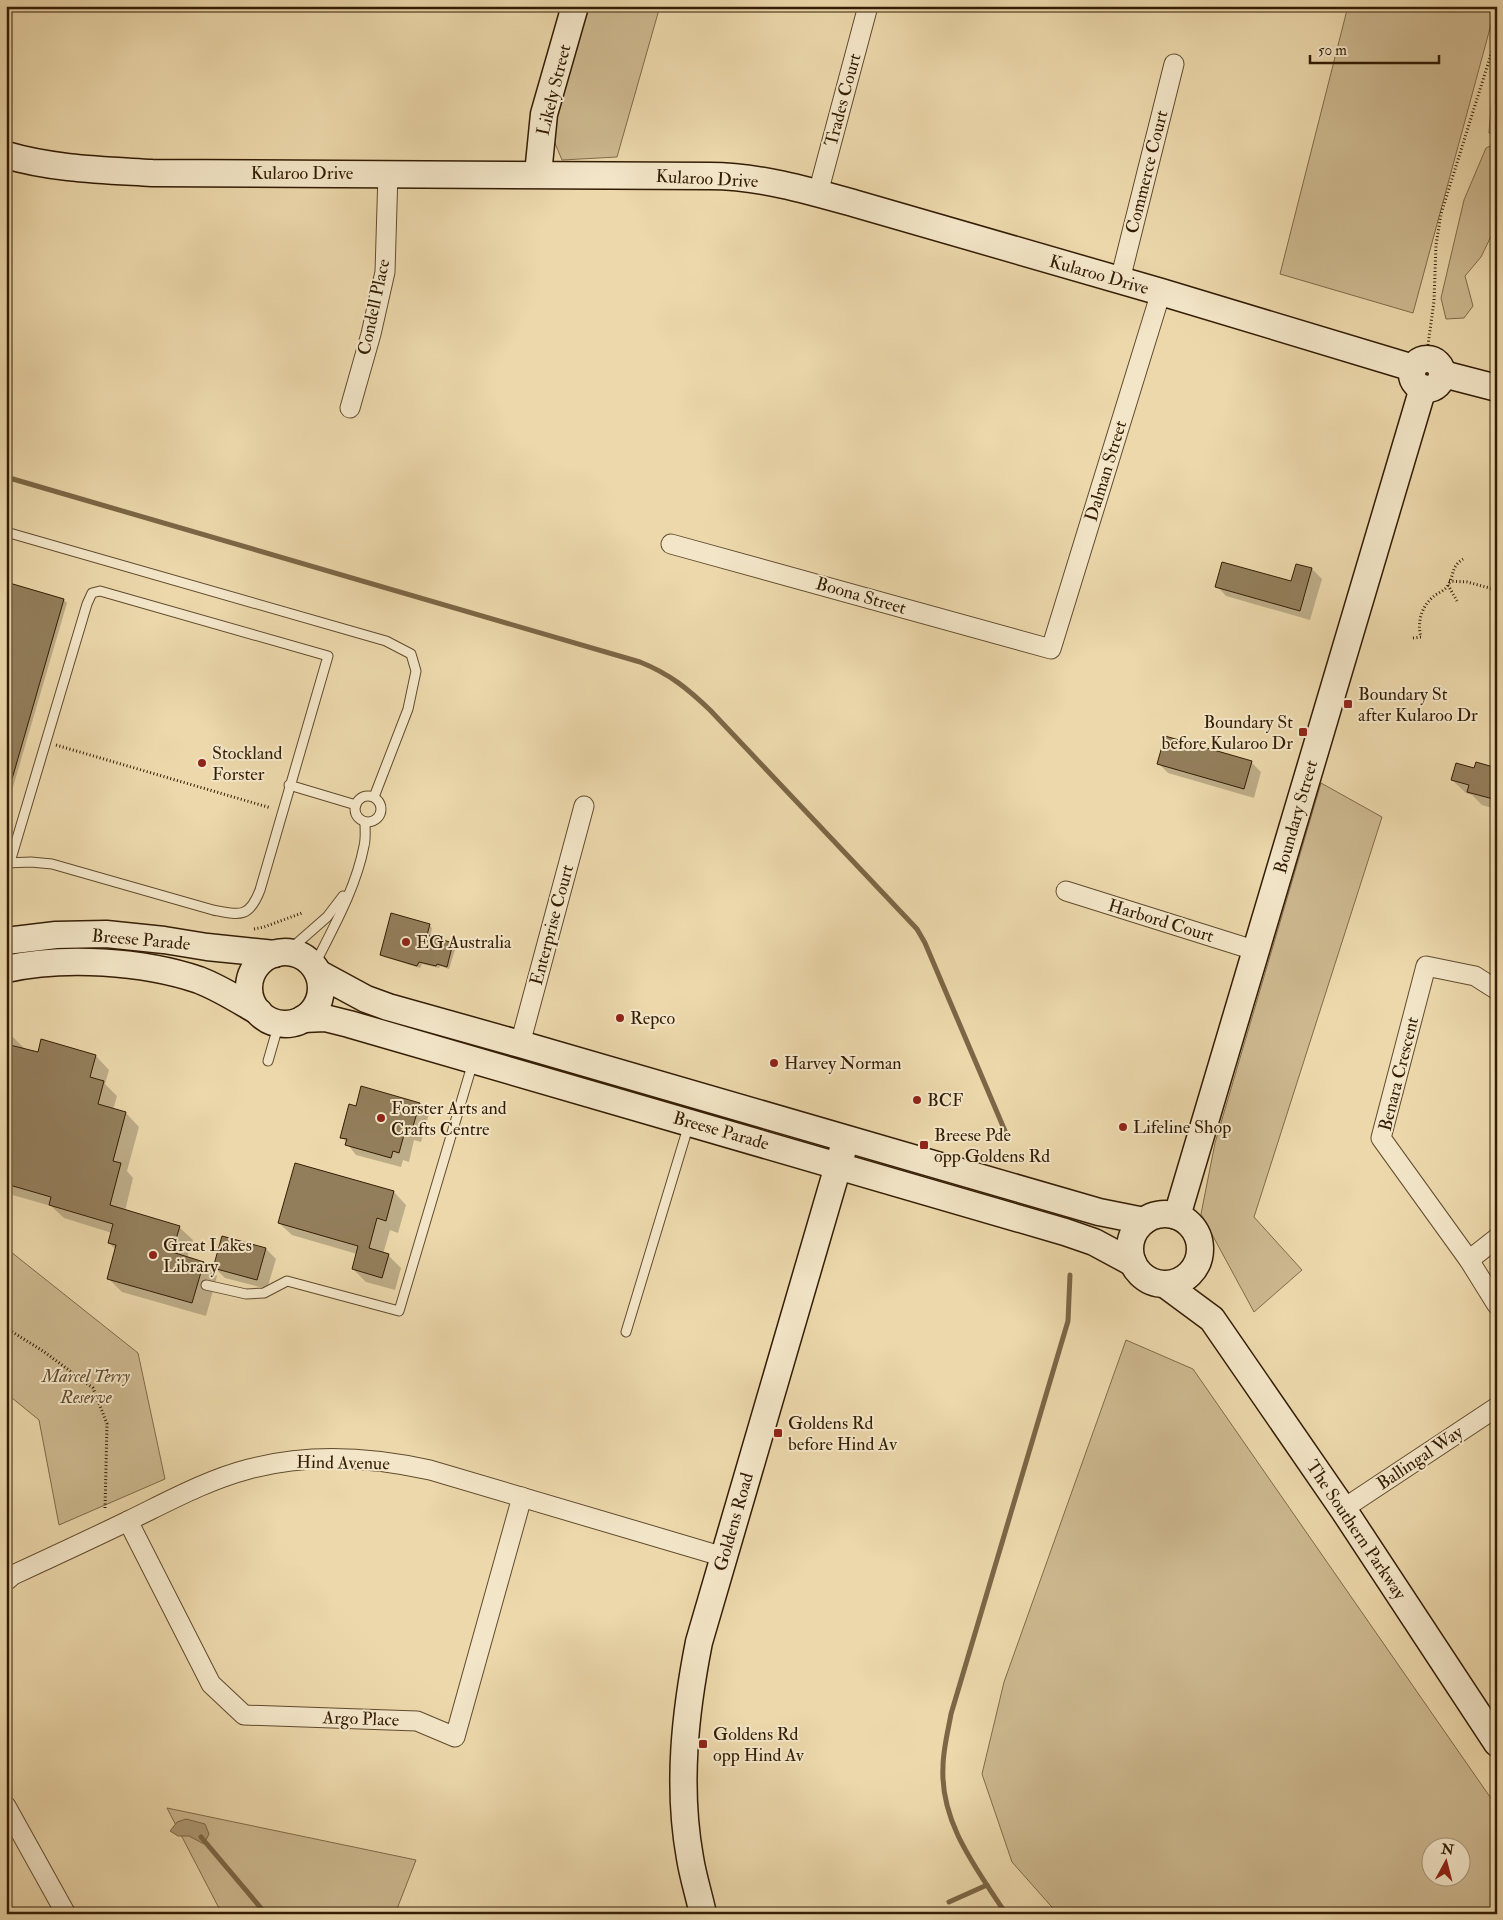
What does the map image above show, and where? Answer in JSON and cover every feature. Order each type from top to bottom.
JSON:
[{"type":"main road","name":"Likely Street","points":[[538,174],[544,114],[575,6]]},
{"type":"main road","name":"Kularoo Drive","points":[[6,155],[82,169],[152,173],[726,176],[759,180],[818,193],[1161,292],[1426,372],[1497,388]]},
{"type":"main road","name":"Boundary Street","points":[[1177,1216],[1257,951],[1426,372]]},
{"type":"main road","name":"Breese Parade","points":[[6,941],[56,935],[106,934],[281,953]]},
{"type":"main road","points":[[281,953],[301,956],[316,969],[321,983],[321,993],[318,1004],[312,1012],[280,1018],[252,1002],[250,991],[251,979],[256,968],[264,959],[281,953]]},
{"type":"main road","name":"Breese Parade","points":[[6,969],[55,963],[104,963],[160,969],[200,980],[280,1018],[325,1018],[474,1059],[1065,1232],[1094,1242],[1132,1263]]},
{"type":"main road","name":"Breese Parade","points":[[316,969],[366,999],[388,1007],[1099,1212],[1144,1221]]},
{"type":"main road","name":"Goldens Road","points":[[703,1914],[690,1858],[684,1811],[684,1740],[690,1690],[699,1642],[846,1139]]},
{"type":"main road","points":[[1160,1214],[1177,1216],[1187,1222],[1194,1230],[1199,1240],[1201,1251],[1198,1262],[1186,1278],[1177,1283],[1166,1285],[1150,1281],[1137,1271],[1132,1263],[1130,1252],[1131,1240],[1136,1229],[1144,1221],[1160,1214]]},
{"type":"main road","name":"The Southern Parkway","points":[[1198,1262],[1212,1319]]},
{"type":"main road","name":"The Southern Parkway","points":[[1166,1285],[1212,1319],[1343,1509],[1497,1742]]},
{"type":"street","name":"Trades Court","points":[[818,193],[868,6]]},
{"type":"street","name":"Commerce Court","points":[[1120,280],[1174,64]]},
{"type":"street","name":"Condell Place","points":[[350,408],[371,334],[385,272],[388,173]]},
{"type":"street","name":"Dalman Street","points":[[1051,649],[1161,292]]},
{"type":"street","name":"Boona Street","points":[[671,544],[1051,649]]},
{"type":"street","name":"Enterprise Court","points":[[520,1044],[584,806]]},
{"type":"street","name":"Harbord Court","points":[[1066,891],[1257,951]]},
{"type":"street","name":"Benara Crescent","points":[[1469,1260],[1382,1138],[1426,966],[1475,976],[1497,990]]},
{"type":"street","points":[[1497,1238],[1469,1260],[1497,1305]]},
{"type":"street","name":"Ballingal Way","points":[[1343,1509],[1497,1407]]},
{"type":"street","name":"Hind Avenue","points":[[6,1581],[13,1575],[202,1484],[251,1468],[316,1459],[360,1459],[398,1463],[430,1470],[724,1557]]},
{"type":"street","name":"Argo Place","points":[[128,1521],[211,1684],[244,1715],[417,1721],[454,1737],[522,1497]]},
{"type":"street","points":[[6,1806],[66,1914]]},
{"type":"lane","points":[[6,532],[386,641],[411,654],[416,671],[408,709],[374,797]]},
{"type":"lane","points":[[100,591],[328,656],[289,785],[254,904],[247,910],[237,914],[213,910],[52,864],[8,862],[86,604],[92,593],[100,591]]},
{"type":"lane","points":[[289,785],[356,805]]},
{"type":"lane","points":[[365,796],[374,797],[382,807],[380,816],[374,822],[365,823],[357,818],[355,814],[356,805],[365,796]]},
{"type":"lane","points":[[316,969],[352,884],[365,844],[365,823]]},
{"type":"lane","points":[[281,953],[327,917],[352,884]]},
{"type":"lane","points":[[268,1060],[280,1018]]},
{"type":"lane","points":[[206,1285],[246,1294],[264,1293],[287,1281],[399,1311],[474,1059]]},
{"type":"lane","points":[[626,1332],[689,1122]]},
{"type":"path","points":[[1426,372],[1434,301],[1436,245],[1441,214],[1497,35]]},
{"type":"path","points":[[1413,638],[1421,637],[1420,621],[1423,608],[1449,583],[1456,564],[1464,559]]},
{"type":"path","points":[[1449,583],[1467,582],[1497,590]]},
{"type":"path","points":[[1449,583],[1457,601]]},
{"type":"path","points":[[55,745],[272,808]]},
{"type":"path","points":[[6,1328],[43,1351],[92,1388],[107,1424],[105,1510]]},
{"type":"green space","points":[[584,6],[660,6],[617,157],[562,160],[554,141],[559,99]]},
{"type":"green space","points":[[1348,6],[1496,6],[1413,313],[1280,274]]},
{"type":"green space","points":[[1497,57],[1497,134],[1489,133],[1494,67]]},
{"type":"green space","points":[[1497,143],[1497,224],[1481,257],[1465,276],[1473,306],[1464,318],[1446,319],[1441,298],[1464,200],[1486,148]]},
{"type":"green space","points":[[1321,783],[1382,817],[1254,1217],[1302,1270],[1254,1312],[1201,1214],[1215,1143]]},
{"type":"green space","name":"Marcel Terry Reserve","points":[[6,1248],[138,1353],[165,1479],[59,1525],[39,1420],[6,1393]]},
{"type":"green space","points":[[1126,1340],[1193,1369],[1497,1807],[1497,1914],[1058,1914],[1012,1862],[982,1774],[1004,1682]]},
{"type":"green space","points":[[167,1808],[416,1860],[395,1914],[222,1914]]},
{"type":"shaded area","points":[[186,1819],[205,1824],[209,1834],[204,1844],[189,1836],[178,1836],[170,1831],[177,1822]]},
{"type":"building","points":[[1222,562],[1291,581],[1296,564],[1312,568],[1300,611],[1215,587]]},
{"type":"building","points":[[6,582],[64,599],[10,786],[6,786]]},
{"type":"building","points":[[1165,736],[1252,761],[1244,789],[1157,764]]},
{"type":"building","points":[[1476,762],[1497,768],[1497,800],[1467,792],[1469,785],[1451,780],[1456,763],[1474,768]]},
{"type":"building","points":[[391,913],[430,924],[427,935],[453,943],[447,967],[419,962],[417,966],[380,955]]},
{"type":"building","points":[[41,1039],[96,1055],[90,1077],[104,1081],[98,1104],[126,1112],[113,1161],[121,1163],[110,1205],[180,1226],[172,1252],[204,1262],[192,1303],[107,1279],[116,1245],[108,1243],[113,1224],[49,1205],[51,1197],[6,1184],[6,1134],[10,1120],[6,1120],[6,1044],[38,1052]]},
{"type":"building","name":"Forster Arts and Crafts Centre","points":[[361,1086],[420,1103],[411,1133],[405,1131],[399,1153],[393,1151],[391,1158],[345,1145],[347,1139],[340,1138],[349,1104],[356,1106]]},
{"type":"building","points":[[295,1163],[394,1191],[386,1221],[377,1218],[369,1248],[389,1254],[382,1278],[352,1269],[358,1246],[278,1223]]},
{"type":"building","points":[[222,1236],[266,1248],[257,1280],[213,1268]]},
{"type":"waterway","points":[[6,477],[640,662],[670,677],[710,710],[917,929],[925,943],[1008,1138]]},
{"type":"waterway","points":[[1006,1914],[962,1845],[954,1826],[944,1788],[944,1754],[951,1714],[1068,1321],[1070,1275]]},
{"type":"waterway","points":[[201,1837],[266,1914]]},
{"type":"waterway","points":[[949,1902],[987,1885]]},
{"type":"place","name":"Boundary St after Kularoo Dr","points":[[1348,704]]},
{"type":"place","name":"Boundary St before Kularoo Dr","points":[[1303,732]]},
{"type":"place","name":"Stockland Forster","points":[[202,763]]},
{"type":"place","name":"EG Australia","points":[[406,942]]},
{"type":"place","name":"Repco","points":[[620,1018]]},
{"type":"place","name":"Harvey Norman","points":[[774,1063]]},
{"type":"place","name":"BCF","points":[[917,1100]]},
{"type":"place","name":"Forster Arts and Crafts Centre","points":[[381,1118]]},
{"type":"place","name":"Lifeline Shop","points":[[1123,1127]]},
{"type":"place","name":"Breese Pde opp Goldens Rd","points":[[924,1145]]},
{"type":"place","name":"Great Lakes Library","points":[[153,1255]]},
{"type":"place","name":"Goldens Rd before Hind Av","points":[[778,1433]]},
{"type":"place","name":"Goldens Rd opp Hind Av","points":[[703,1744]]}]
